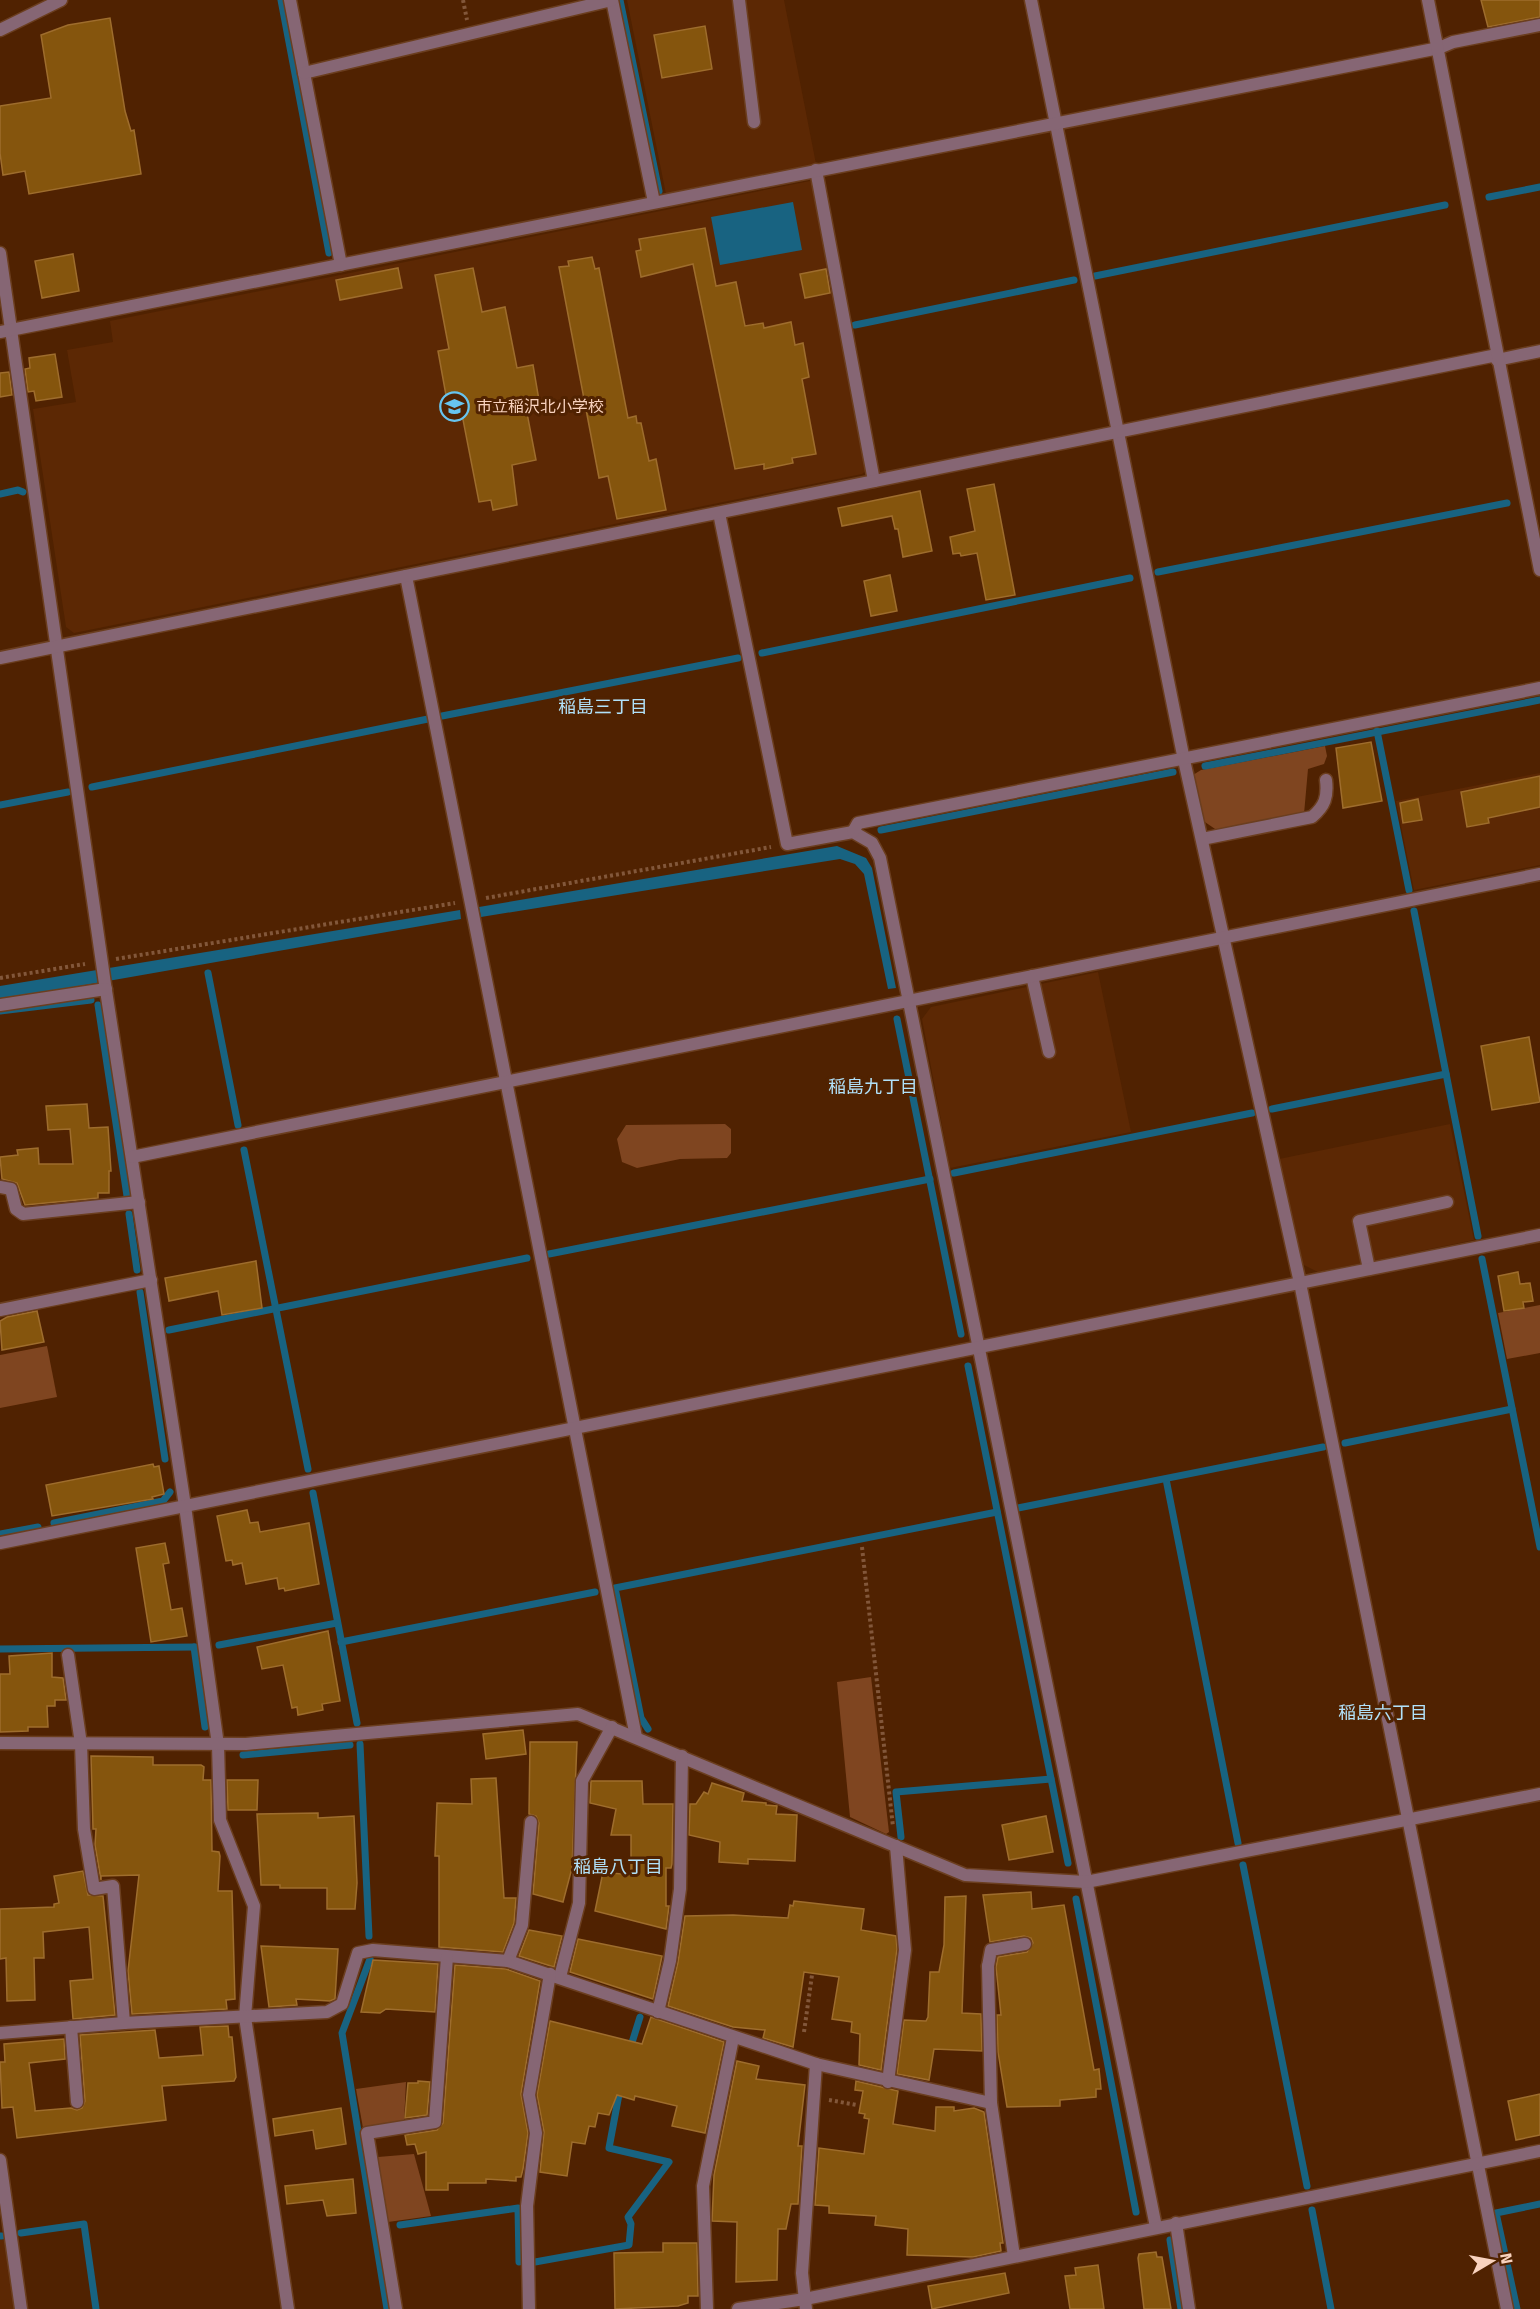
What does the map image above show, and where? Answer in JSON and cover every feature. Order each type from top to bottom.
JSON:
[{"type":"street","points":[[0,30],[61,0]]},
{"type":"street","points":[[290,0],[340,265]]},
{"type":"street","points":[[304,74],[612,0],[654,202]]},
{"type":"street","points":[[739,0],[754,122]]},
{"type":"street","points":[[1031,0],[1184,760],[1300,1283],[1507,2309]]},
{"type":"street","points":[[1428,0],[1540,570]]},
{"type":"street","points":[[5,331],[1439,48],[1453,42],[1540,25]]},
{"type":"street","points":[[816,170],[874,482]]},
{"type":"street","points":[[0,253],[5,331],[56,647],[185,1506],[218,1745],[220,1820],[254,1906],[245,2017],[288,2309]]},
{"type":"street","points":[[0,658],[1118,432],[1540,351]]},
{"type":"street","points":[[719,513],[787,844],[853,832],[872,843],[880,858],[1156,2227]]},
{"type":"street","points":[[405,576],[636,1737]]},
{"type":"street","points":[[853,832],[858,823],[1540,688]]},
{"type":"street","points":[[1202,839],[1312,817],[1322,809],[1328,794],[1326,780]]},
{"type":"street","points":[[132,1157],[909,1003],[1223,936],[1540,874]]},
{"type":"street","points":[[1032,976],[1049,1052]]},
{"type":"street","points":[[0,1005],[106,986]]},
{"type":"street","points":[[0,1187],[11,1189],[16,1209],[23,1214],[139,1202]]},
{"type":"street","points":[[1369,1269],[1359,1221],[1447,1203]]},
{"type":"street","points":[[0,1543],[1540,1235]]},
{"type":"street","points":[[0,1310],[151,1280]]},
{"type":"street","points":[[68,1655],[81,1744],[84,1829],[94,1889],[113,1886],[124,2023]]},
{"type":"street","points":[[0,1743],[246,1744],[578,1714],[965,1875],[1086,1882],[1540,1794]]},
{"type":"street","points":[[529,2309],[527,2206],[537,2133],[529,2095],[555,1976],[579,1903],[582,1781],[612,1727]]},
{"type":"street","points":[[658,2012],[670,1962],[680,1888],[682,1756]]},
{"type":"street","points":[[508,1961],[522,1925],[531,1822]]},
{"type":"street","points":[[888,2082],[905,1950],[896,1846]]},
{"type":"street","points":[[1014,2256],[991,2103],[988,1966],[991,1950],[1025,1944]]},
{"type":"street","points":[[0,2033],[124,2023],[327,2012],[342,2004],[358,1953],[374,1950],[508,1961],[816,2064],[888,2082],[991,2103]]},
{"type":"street","points":[[396,2309],[367,2133],[435,2122],[447,1957]]},
{"type":"street","points":[[71,2027],[77,2102]]},
{"type":"street","points":[[707,2309],[703,2187],[733,2038]]},
{"type":"street","points":[[806,2304],[802,2272],[816,2064]]},
{"type":"street","points":[[738,2309],[806,2304],[1014,2256],[1540,2151]]},
{"type":"street","points":[[0,2160],[21,2309]]},
{"type":"street","points":[[1176,2223],[1189,2309]]},
{"type":"path","points":[[0,978],[102,963],[787,844]]},
{"type":"path","points":[[862,1547],[896,1846]]},
{"type":"path","points":[[804,2032],[812,1975]]},
{"type":"path","points":[[814,2098],[857,2105]]},
{"type":"shaded area","points":[[627,0],[784,0],[816,164],[666,194]]},
{"type":"shaded area","name":"市立稲沢北小学校","points":[[810,181],[813,185],[868,469],[862,474],[74,633],[66,627],[33,409],[76,402],[67,350],[113,342],[110,321]]},
{"type":"shaded area","points":[[1325,746],[1327,756],[1324,764],[1308,769],[1304,814],[1218,831],[1202,820],[1193,775],[1201,770]]},
{"type":"shaded area","points":[[1540,773],[1540,865],[1414,890],[1396,801]]},
{"type":"shaded area","points":[[1098,972],[1131,1132],[950,1168],[922,1019],[931,1007]]},
{"type":"shaded area","points":[[725,1124],[731,1129],[731,1153],[727,1158],[680,1159],[637,1168],[622,1162],[617,1139],[626,1125]]},
{"type":"shaded area","points":[[1450,1124],[1474,1240],[1318,1272],[1302,1264],[1279,1159]]},
{"type":"shaded area","points":[[1540,1305],[1540,1353],[1507,1359],[1498,1313]]},
{"type":"shaded area","points":[[47,1346],[57,1397],[0,1408],[0,1355]]},
{"type":"shaded area","points":[[871,1677],[889,1832],[886,1834],[850,1817],[837,1682]]},
{"type":"shaded area","points":[[406,2082],[404,2121],[363,2128],[356,2089]]},
{"type":"shaded area","points":[[414,2154],[431,2216],[388,2222],[378,2157]]},
{"type":"shaded area","points":[[0,2240],[5,2240],[15,2309],[0,2309]]},
{"type":"water","points":[[793,202],[802,250],[720,265],[711,217]]},
{"type":"water","points":[[837,846],[866,858],[872,868],[896,988],[888,989],[864,874],[855,864],[840,859],[481,917],[479,907]]},
{"type":"water","points":[[460,910],[461,919],[0,1000],[0,986]]},
{"type":"building","points":[[1481,0],[1540,0],[1540,17],[1488,27]]},
{"type":"building","points":[[110,18],[125,111],[131,131],[134,130],[141,174],[29,194],[25,171],[3,175],[0,153],[0,106],[51,98],[41,35],[68,25]]},
{"type":"building","points":[[705,26],[712,69],[662,78],[654,35]]},
{"type":"building","points":[[705,228],[716,286],[736,282],[745,326],[763,323],[764,328],[791,322],[795,345],[803,343],[809,377],[802,379],[816,454],[792,458],[793,463],[764,469],[764,464],[735,469],[693,264],[641,277],[636,251],[641,250],[639,239]]},
{"type":"building","points":[[73,254],[79,291],[42,298],[35,261]]},
{"type":"building","points":[[592,257],[595,269],[599,268],[628,418],[636,416],[637,423],[641,423],[649,461],[656,459],[666,510],[617,519],[608,476],[599,478],[559,267],[569,266],[568,261]]},
{"type":"building","points":[[398,268],[402,288],[340,300],[336,280]]},
{"type":"building","points":[[473,268],[482,312],[505,307],[517,368],[533,365],[540,406],[526,408],[536,460],[512,465],[517,505],[493,510],[491,500],[479,502],[459,399],[447,401],[438,351],[449,349],[435,275]]},
{"type":"building","points":[[826,269],[830,293],[805,298],[800,274]]},
{"type":"building","points":[[55,354],[62,397],[36,401],[34,391],[28,392],[25,369],[30,368],[29,358]]},
{"type":"building","points":[[9,372],[12,395],[0,397],[0,373]]},
{"type":"building","points":[[994,484],[1015,595],[986,600],[977,553],[961,556],[960,553],[953,554],[950,537],[975,531],[967,489]]},
{"type":"building","points":[[920,491],[932,551],[903,557],[898,529],[895,529],[892,516],[842,526],[838,508]]},
{"type":"building","points":[[890,575],[897,611],[871,616],[864,581]]},
{"type":"building","points":[[1371,742],[1382,801],[1343,808],[1336,748]]},
{"type":"building","points":[[1540,776],[1540,807],[1488,818],[1489,823],[1467,827],[1461,792]]},
{"type":"building","points":[[1418,799],[1422,820],[1403,823],[1400,803]]},
{"type":"building","points":[[1529,1037],[1540,1102],[1492,1110],[1481,1046]]},
{"type":"building","points":[[87,1104],[89,1128],[108,1127],[111,1171],[109,1171],[109,1193],[98,1193],[98,1198],[25,1205],[17,1183],[2,1179],[0,1157],[18,1155],[17,1150],[38,1148],[39,1164],[73,1164],[70,1129],[48,1130],[46,1106]]},
{"type":"building","points":[[256,1261],[262,1308],[222,1315],[218,1291],[169,1301],[165,1278]]},
{"type":"building","points":[[1518,1272],[1520,1284],[1530,1283],[1533,1301],[1523,1302],[1524,1308],[1504,1311],[1498,1276]]},
{"type":"building","points":[[37,1311],[44,1342],[2,1350],[0,1321],[7,1317]]},
{"type":"building","points":[[153,1464],[154,1467],[159,1466],[164,1494],[152,1497],[153,1499],[52,1516],[46,1485]]},
{"type":"building","points":[[247,1510],[250,1523],[258,1522],[260,1532],[309,1523],[319,1584],[285,1591],[284,1588],[279,1589],[277,1578],[246,1584],[242,1563],[233,1565],[232,1560],[226,1561],[217,1516]]},
{"type":"building","points":[[165,1543],[169,1563],[163,1564],[171,1610],[182,1608],[187,1636],[151,1642],[136,1548]]},
{"type":"building","points":[[328,1631],[340,1701],[322,1704],[323,1710],[298,1715],[297,1707],[292,1708],[283,1665],[262,1669],[257,1647]]},
{"type":"building","points":[[52,1653],[52,1677],[63,1678],[66,1700],[55,1700],[55,1706],[47,1706],[48,1727],[28,1727],[28,1731],[0,1732],[0,1674],[10,1674],[9,1656]]},
{"type":"building","points":[[523,1730],[526,1754],[486,1759],[483,1734]]},
{"type":"building","points":[[530,1742],[577,1742],[572,1868],[563,1902],[533,1894],[539,1823],[536,1816],[529,1814]]},
{"type":"building","points":[[91,1756],[153,1757],[153,1765],[201,1765],[204,1767],[203,1780],[211,1780],[212,1851],[219,1852],[220,1856],[218,1891],[232,1891],[235,1999],[226,2000],[227,2009],[132,2014],[128,1971],[139,1875],[101,1876],[101,1880],[95,1845],[96,1829],[93,1829]]},
{"type":"building","points":[[496,1778],[504,1898],[516,1898],[514,1923],[503,1952],[439,1947],[439,1856],[435,1856],[437,1803],[472,1804],[471,1779]]},
{"type":"building","points":[[227,1780],[258,1780],[257,1810],[228,1810]]},
{"type":"building","points":[[591,1781],[642,1781],[643,1804],[673,1804],[672,1864],[671,1868],[666,1868],[666,1906],[669,1906],[666,1929],[595,1911],[603,1872],[631,1875],[631,1835],[611,1835],[616,1809],[590,1803]]},
{"type":"building","points":[[712,1783],[744,1793],[742,1801],[777,1806],[776,1814],[797,1815],[795,1861],[748,1859],[748,1864],[719,1862],[720,1842],[689,1835],[690,1804],[696,1804],[704,1792],[708,1794]]},
{"type":"building","points":[[318,1813],[318,1818],[354,1816],[357,1883],[355,1909],[327,1909],[327,1888],[280,1888],[280,1885],[261,1885],[257,1814]]},
{"type":"building","points":[[1046,1816],[1053,1852],[1009,1860],[1002,1825]]},
{"type":"building","points":[[83,1871],[88,1895],[103,1896],[115,2015],[73,2019],[70,1981],[93,1979],[89,1927],[43,1932],[44,1958],[34,1958],[35,2000],[7,2001],[6,1958],[0,1959],[0,1909],[54,1907],[54,1904],[59,1903],[54,1876]]},
{"type":"building","points":[[1031,1892],[1032,1909],[1064,1905],[1094,2070],[1099,2069],[1101,2089],[1096,2089],[1096,2097],[1060,2100],[1060,2106],[1007,2107],[998,2052],[997,2015],[1001,2015],[996,1967],[998,1957],[1027,1952],[1033,1943],[1031,1938],[1024,1936],[990,1942],[983,1895]]},
{"type":"building","points":[[966,1896],[962,2013],[981,2014],[982,2051],[934,2049],[929,2080],[897,2074],[904,2020],[926,2021],[928,2017],[930,1972],[939,1972],[944,1945],[945,1897]]},
{"type":"building","points":[[794,1901],[864,1909],[861,1930],[896,1936],[897,1949],[881,2070],[859,2065],[860,2034],[851,2032],[852,2022],[832,2019],[839,1977],[804,1972],[793,2047],[763,2038],[765,2030],[733,2027],[668,2006],[685,1916],[733,1915],[788,1918],[790,1905],[793,1906]]},
{"type":"building","points":[[529,1930],[562,1936],[554,1967],[519,1956]]},
{"type":"building","points":[[578,1939],[662,1956],[653,1999],[570,1972]]},
{"type":"building","points":[[261,1946],[338,1949],[335,1999],[330,2001],[296,1999],[297,2005],[269,2007]]},
{"type":"building","points":[[373,1960],[438,1964],[435,2012],[386,2009],[380,2013],[361,2012]]},
{"type":"building","points":[[455,1965],[506,1969],[540,1981],[521,2094],[528,2133],[521,2177],[516,2177],[516,2181],[486,2179],[486,2183],[448,2183],[448,2190],[426,2190],[426,2152],[418,2154],[415,2144],[407,2145],[405,2135],[437,2130],[443,2123]]},
{"type":"building","points":[[651,2017],[724,2042],[705,2133],[672,2126],[677,2106],[635,2096],[634,2100],[617,2095],[609,2115],[598,2113],[595,2127],[589,2126],[585,2144],[572,2142],[567,2176],[540,2172],[544,2132],[537,2095],[550,2021],[642,2044]]},
{"type":"building","points":[[228,2026],[229,2037],[232,2037],[236,2077],[234,2081],[162,2086],[166,2120],[17,2138],[13,2107],[2,2108],[0,2062],[5,2062],[4,2044],[64,2039],[65,2059],[29,2063],[35,2111],[71,2108],[77,2110],[82,2108],[85,2101],[80,2035],[155,2030],[159,2058],[203,2055],[200,2027]]},
{"type":"building","points":[[737,2061],[759,2066],[756,2079],[805,2085],[798,2146],[802,2146],[798,2204],[791,2204],[786,2229],[778,2229],[777,2280],[736,2282],[737,2222],[712,2221],[714,2175]]},
{"type":"building","points":[[418,2081],[430,2082],[427,2115],[405,2118],[408,2083],[418,2083]]},
{"type":"building","points":[[856,2081],[898,2091],[893,2124],[935,2131],[936,2107],[954,2107],[954,2111],[974,2108],[984,2112],[1003,2243],[1000,2243],[1001,2251],[973,2257],[907,2255],[908,2229],[875,2225],[876,2216],[829,2213],[829,2206],[815,2205],[819,2148],[864,2154],[869,2119],[864,2118],[865,2114],[859,2113],[863,2091],[855,2090]]},
{"type":"building","points":[[1540,2094],[1540,2135],[1516,2140],[1508,2101]]},
{"type":"building","points":[[341,2108],[346,2144],[316,2149],[313,2130],[275,2136],[273,2119]]},
{"type":"building","points":[[353,2179],[356,2213],[327,2216],[323,2200],[287,2204],[285,2186]]},
{"type":"building","points":[[663,2243],[697,2243],[698,2296],[688,2296],[688,2303],[678,2306],[615,2309],[614,2253],[663,2252]]},
{"type":"building","points":[[1156,2252],[1157,2257],[1162,2257],[1171,2309],[1144,2309],[1138,2258],[1139,2254]]},
{"type":"building","points":[[1098,2265],[1104,2309],[1070,2309],[1065,2276],[1076,2275],[1075,2268]]},
{"type":"building","points":[[1005,2273],[1009,2293],[932,2309],[928,2286]]},
{"type":"waterway","points":[[281,0],[329,253]]},
{"type":"waterway","points":[[620,0],[659,191]]},
{"type":"waterway","points":[[1489,197],[1540,187]]},
{"type":"waterway","points":[[1095,276],[1445,205]]},
{"type":"waterway","points":[[855,325],[1074,280]]},
{"type":"waterway","points":[[0,494],[18,490],[23,492]]},
{"type":"waterway","points":[[1158,572],[1507,503]]},
{"type":"waterway","points":[[762,653],[1130,578]]},
{"type":"waterway","points":[[442,716],[738,658]]},
{"type":"waterway","points":[[1205,766],[1540,700]]},
{"type":"waterway","points":[[92,787],[428,719]]},
{"type":"waterway","points":[[1377,731],[1409,890]]},
{"type":"waterway","points":[[881,830],[1173,772]]},
{"type":"waterway","points":[[0,805],[68,792]]},
{"type":"waterway","points":[[1414,911],[1478,1236]]},
{"type":"waterway","points":[[208,973],[238,1125]]},
{"type":"waterway","points":[[0,1011],[91,1000]]},
{"type":"waterway","points":[[98,1005],[127,1196]]},
{"type":"waterway","points":[[897,1019],[961,1334]]},
{"type":"waterway","points":[[1272,1109],[1446,1074]]},
{"type":"waterway","points":[[954,1173],[1252,1113]]},
{"type":"waterway","points":[[244,1150],[308,1469]]},
{"type":"waterway","points":[[549,1254],[930,1179]]},
{"type":"waterway","points":[[129,1214],[137,1270]]},
{"type":"waterway","points":[[169,1330],[527,1258]]},
{"type":"waterway","points":[[1482,1259],[1540,1547]]},
{"type":"waterway","points":[[140,1292],[165,1459]]},
{"type":"waterway","points":[[968,1366],[1068,1863]]},
{"type":"waterway","points":[[1345,1443],[1512,1409]]},
{"type":"waterway","points":[[1018,1508],[1323,1447]]},
{"type":"waterway","points":[[1166,1479],[1238,1843]]},
{"type":"waterway","points":[[54,1523],[163,1501],[170,1492]]},
{"type":"waterway","points":[[313,1493],[357,1723]]},
{"type":"waterway","points":[[648,1729],[641,1718],[615,1588],[997,1512]]},
{"type":"waterway","points":[[0,1534],[38,1527]]},
{"type":"waterway","points":[[341,1642],[595,1592]]},
{"type":"waterway","points":[[219,1645],[337,1623]]},
{"type":"waterway","points":[[194,1647],[205,1727]]},
{"type":"waterway","points":[[0,1649],[195,1647]]},
{"type":"waterway","points":[[360,1744],[369,1936]]},
{"type":"waterway","points":[[243,1755],[350,1745]]},
{"type":"waterway","points":[[901,1837],[896,1792],[1051,1779]]},
{"type":"waterway","points":[[1243,1865],[1307,2186]]},
{"type":"waterway","points":[[1076,1899],[1136,2212]]},
{"type":"waterway","points":[[370,1959],[342,2033],[387,2309]]},
{"type":"waterway","points":[[630,2049],[640,2017]]},
{"type":"waterway","points":[[535,2262],[629,2245],[631,2224],[628,2217],[669,2162],[609,2148],[620,2089]]},
{"type":"waterway","points":[[1517,2309],[1496,2213],[1540,2204]]},
{"type":"waterway","points":[[400,2225],[518,2208],[519,2262]]},
{"type":"waterway","points":[[1312,2210],[1331,2309]]},
{"type":"waterway","points":[[21,2233],[84,2224],[96,2309]]},
{"type":"waterway","points":[[1170,2240],[1181,2309]]},
{"type":"place","name":"市立稲沢北小学校","points":[[455,406]]},
{"type":"district","name":"稲島三丁目","points":[[603,707]]},
{"type":"district","name":"稲島九丁目","points":[[873,1087]]},
{"type":"district","name":"稲島六丁目","points":[[1383,1713]]},
{"type":"district","name":"稲島八丁目","points":[[618,1867]]}]
